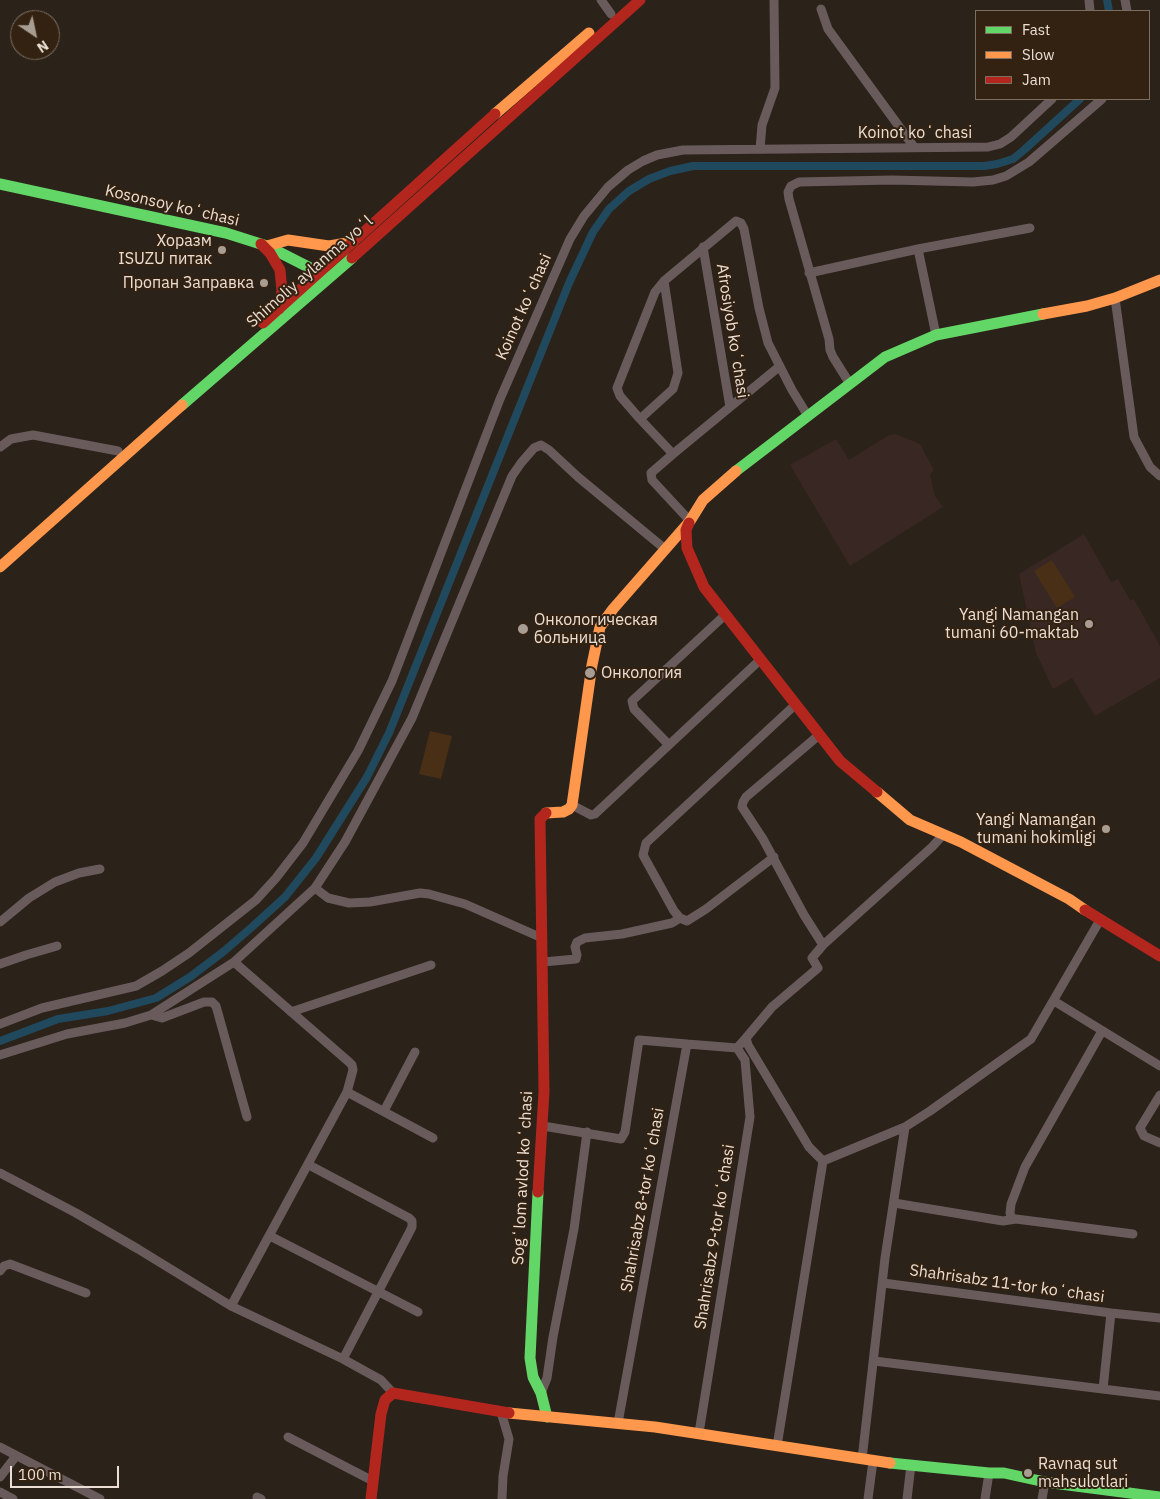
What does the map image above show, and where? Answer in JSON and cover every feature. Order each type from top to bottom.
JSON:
[{"type":"street","points":[[601,0],[611,14]]},
{"type":"street","name":"Shimoliy aylanma yoʻl","points":[[0,555],[279,309],[517,94],[627,0]]},
{"type":"street","name":"Shimoliy aylanma yoʻl","points":[[0,567],[174,412],[331,278],[640,0]]},
{"type":"street","points":[[760,149],[762,125],[775,88],[774,0]]},
{"type":"street","points":[[821,9],[828,30],[914,147]]},
{"type":"street","points":[[517,94],[525,103]]},
{"type":"street","name":"Koinot koʻchasi","points":[[0,1024],[42,1008],[136,986],[162,971],[189,953],[256,900],[303,843],[358,751],[392,680],[500,399],[570,239],[584,216],[608,187],[628,170],[643,161],[657,155],[683,150],[988,147],[1000,144],[1011,137],[1051,100]]},
{"type":"street","points":[[850,384],[833,357],[789,199],[789,188],[794,184],[892,180],[973,182],[993,180],[1006,176],[1029,162],[1101,100]]},
{"type":"street","name":"Kosonsoy koʻchasi","points":[[0,184],[210,230],[264,245],[331,278]]},
{"type":"street","name":"Afrosiyob koʻchasi","points":[[673,454],[620,396],[617,388],[655,292],[664,281],[734,222],[742,223],[763,329],[768,343],[808,416]]},
{"type":"street","points":[[809,273],[918,248],[1030,228]]},
{"type":"street","points":[[279,309],[282,291],[280,270],[264,245],[288,240],[329,246],[353,242]]},
{"type":"street","name":"Afrosiyob koʻchasi","points":[[690,521],[650,477],[653,471],[730,407],[703,247]]},
{"type":"street","points":[[918,248],[936,335]]},
{"type":"street","points":[[1160,280],[1115,298],[1087,306],[936,335],[886,357],[730,475],[703,500],[686,530],[688,548],[704,587],[840,761],[910,820],[962,842],[1060,894],[1160,956]]},
{"type":"street","points":[[640,418],[673,389],[678,373],[664,281]]},
{"type":"street","points":[[1115,298],[1134,437],[1150,467],[1160,476]]},
{"type":"street","points":[[730,407],[780,366]]},
{"type":"street","points":[[0,447],[11,439],[33,435],[118,451]]},
{"type":"street","points":[[0,1055],[67,1034],[125,1023],[151,1015],[234,962],[315,888],[345,842],[412,718],[506,489],[521,462],[536,446],[549,450],[578,477],[665,549]]},
{"type":"street","points":[[690,521],[613,609],[600,627],[592,665],[572,805],[591,816],[595,814],[761,659]]},
{"type":"street","points":[[669,745],[634,708],[632,702],[725,615]]},
{"type":"street","points":[[774,857],[687,921],[680,918],[674,911],[643,855],[646,843],[796,706]]},
{"type":"street","points":[[819,735],[742,802],[744,811],[763,838],[804,915],[823,945]]},
{"type":"street","name":"Sogʻlom avlod koʻchasi","points":[[547,1417],[533,1377],[530,1358],[543,1126],[543,962],[540,819],[548,812],[563,812],[572,805]]},
{"type":"street","points":[[543,1126],[588,1132],[618,1139],[624,1136],[639,1040],[737,1048],[772,1007],[818,968],[812,958],[823,945],[943,835]]},
{"type":"street","points":[[0,922],[29,898],[55,882],[79,873],[100,869]]},
{"type":"street","points":[[315,888],[328,898],[349,903],[370,902],[420,893],[430,894],[465,904],[542,938]]},
{"type":"street","points":[[543,962],[576,959],[575,947],[577,942],[585,938],[622,934],[672,923],[680,918]]},
{"type":"street","points":[[823,1161],[905,1127],[1031,1039],[1100,920]]},
{"type":"street","points":[[0,964],[57,946]]},
{"type":"street","points":[[231,1306],[309,1165],[347,1092],[353,1076],[352,1065],[234,962]]},
{"type":"street","points":[[291,1012],[431,965]]},
{"type":"street","points":[[1054,1001],[1160,1066]]},
{"type":"street","points":[[151,1015],[162,1018],[204,1002],[212,1002],[216,1006],[246,1117]]},
{"type":"street","points":[[1012,1219],[1010,1213],[1011,1204],[1025,1167],[1102,1032]]},
{"type":"street","points":[[746,1038],[748,1045],[809,1147],[823,1161]]},
{"type":"street","name":"Shahrisabz 8-tor koʻchasi","points":[[618,1423],[687,1044]]},
{"type":"street","name":"Shahrisabz 9-tor koʻchasi","points":[[699,1433],[750,1117],[745,1060],[737,1048]]},
{"type":"street","points":[[384,1111],[415,1052]]},
{"type":"street","points":[[347,1092],[433,1138]]},
{"type":"street","points":[[1160,1094],[1140,1128],[1144,1136],[1160,1143]]},
{"type":"street","points":[[868,1499],[868,1460],[874,1361],[885,1258],[905,1127]]},
{"type":"street","points":[[540,1393],[547,1378],[574,1229],[588,1132]]},
{"type":"street","points":[[777,1446],[823,1161]]},
{"type":"street","points":[[309,1165],[412,1221],[412,1227],[342,1359]]},
{"type":"street","points":[[0,1173],[92,1222],[231,1306],[342,1359],[381,1380],[393,1393],[501,1412],[699,1433],[911,1466],[1004,1473],[1101,1494],[1156,1497]]},
{"type":"street","points":[[894,1204],[1003,1221],[1012,1219],[1133,1234]]},
{"type":"street","points":[[270,1236],[418,1312]]},
{"type":"street","points":[[0,1270],[10,1264],[86,1293]]},
{"type":"street","name":"Shahrisabz 11-tor koʻchasi","points":[[883,1283],[1111,1313],[1102,1388]]},
{"type":"street","points":[[1111,1313],[1160,1318]]},
{"type":"street","points":[[874,1361],[1160,1396]]},
{"type":"street","points":[[370,1499],[381,1414],[385,1400],[393,1393]]},
{"type":"street","points":[[501,1412],[509,1439],[503,1476],[502,1499]]},
{"type":"street","points":[[288,1437],[373,1480]]},
{"type":"street","points":[[0,1447],[100,1499]]},
{"type":"street","points":[[0,1477],[16,1456]]},
{"type":"street","points":[[906,1499],[911,1466]]},
{"type":"street","points":[[985,1499],[989,1473]]},
{"type":"street","points":[[1042,1499],[1045,1482]]},
{"type":"street","points":[[0,1492],[13,1499]]},
{"type":"shaded area","points":[[896,434],[920,444],[934,470],[930,475],[935,496],[943,507],[850,566],[790,465],[836,439],[849,460],[889,435]]},
{"type":"shaded area","name":"Yangi Namangan tumani 60-maktab","points":[[1084,534],[1111,582],[1118,579],[1130,600],[1134,599],[1160,646],[1160,678],[1095,716],[1072,678],[1053,689],[1036,653],[1019,574]]},
{"type":"shaded area","points":[[1052,560],[1075,597],[1057,608],[1034,571]]},
{"type":"shaded area","points":[[430,731],[452,736],[441,779],[419,774]]},
{"type":"waterway","points":[[1107,0],[1109,10]]},
{"type":"waterway","points":[[0,1041],[58,1019],[108,1011],[156,998],[190,977],[252,927],[285,897],[316,858],[367,777],[389,733],[569,283],[593,232],[609,209],[629,191],[649,179],[670,171],[693,166],[984,166],[997,164],[1013,159],[1079,100]]},
{"type":"traffic: fast","points":[[0,184],[226,233],[267,246],[326,276]]},
{"type":"traffic: fast","points":[[182,405],[352,258]]},
{"type":"traffic: fast","points":[[736,471],[885,357],[936,335],[1043,314]]},
{"type":"traffic: fast","points":[[538,1192],[530,1358],[533,1377],[541,1393],[547,1417]]},
{"type":"traffic: fast","points":[[890,1463],[1004,1473],[1045,1482],[1160,1497]]},
{"type":"traffic: slow","points":[[495,114],[589,33]]},
{"type":"traffic: slow","points":[[267,246],[288,240],[329,246],[353,242]]},
{"type":"traffic: slow","points":[[1043,314],[1087,306],[1115,298],[1160,280]]},
{"type":"traffic: slow","points":[[0,567],[182,405]]},
{"type":"traffic: slow","points":[[546,813],[563,812],[572,805],[592,665],[600,627],[613,609],[690,521],[703,500],[736,471]]},
{"type":"traffic: slow","points":[[877,792],[910,820],[961,842],[1069,899],[1085,910]]},
{"type":"traffic: slow","points":[[509,1413],[655,1427],[890,1463]]},
{"type":"traffic: jam","points":[[352,258],[640,0]]},
{"type":"traffic: jam","points":[[263,323],[495,114]]},
{"type":"traffic: jam","points":[[261,244],[270,253],[280,270],[282,291],[279,309]]},
{"type":"traffic: jam","points":[[689,523],[686,530],[687,548],[704,587],[840,761],[877,792]]},
{"type":"traffic: jam","points":[[538,1192],[544,1092],[540,819],[546,813]]},
{"type":"traffic: jam","points":[[1085,910],[1160,956]]},
{"type":"traffic: jam","points":[[371,1499],[381,1414],[385,1400],[393,1393],[509,1413]]},
{"type":"place","name":"Хоразм ISUZU питак","points":[[222,250]]},
{"type":"place","name":"Пропан Заправка","points":[[264,283]]},
{"type":"place","name":"Yangi Namangan tumani 60-maktab","points":[[1089,624]]},
{"type":"place","name":"Онкологическая больница","points":[[523,629]]},
{"type":"place","name":"Онкология","points":[[590,673]]},
{"type":"place","name":"Yangi Namangan tumani hokimligi","points":[[1106,829]]},
{"type":"place","name":"Ravnaq sut mahsulotlari","points":[[1028,1473]]}]
